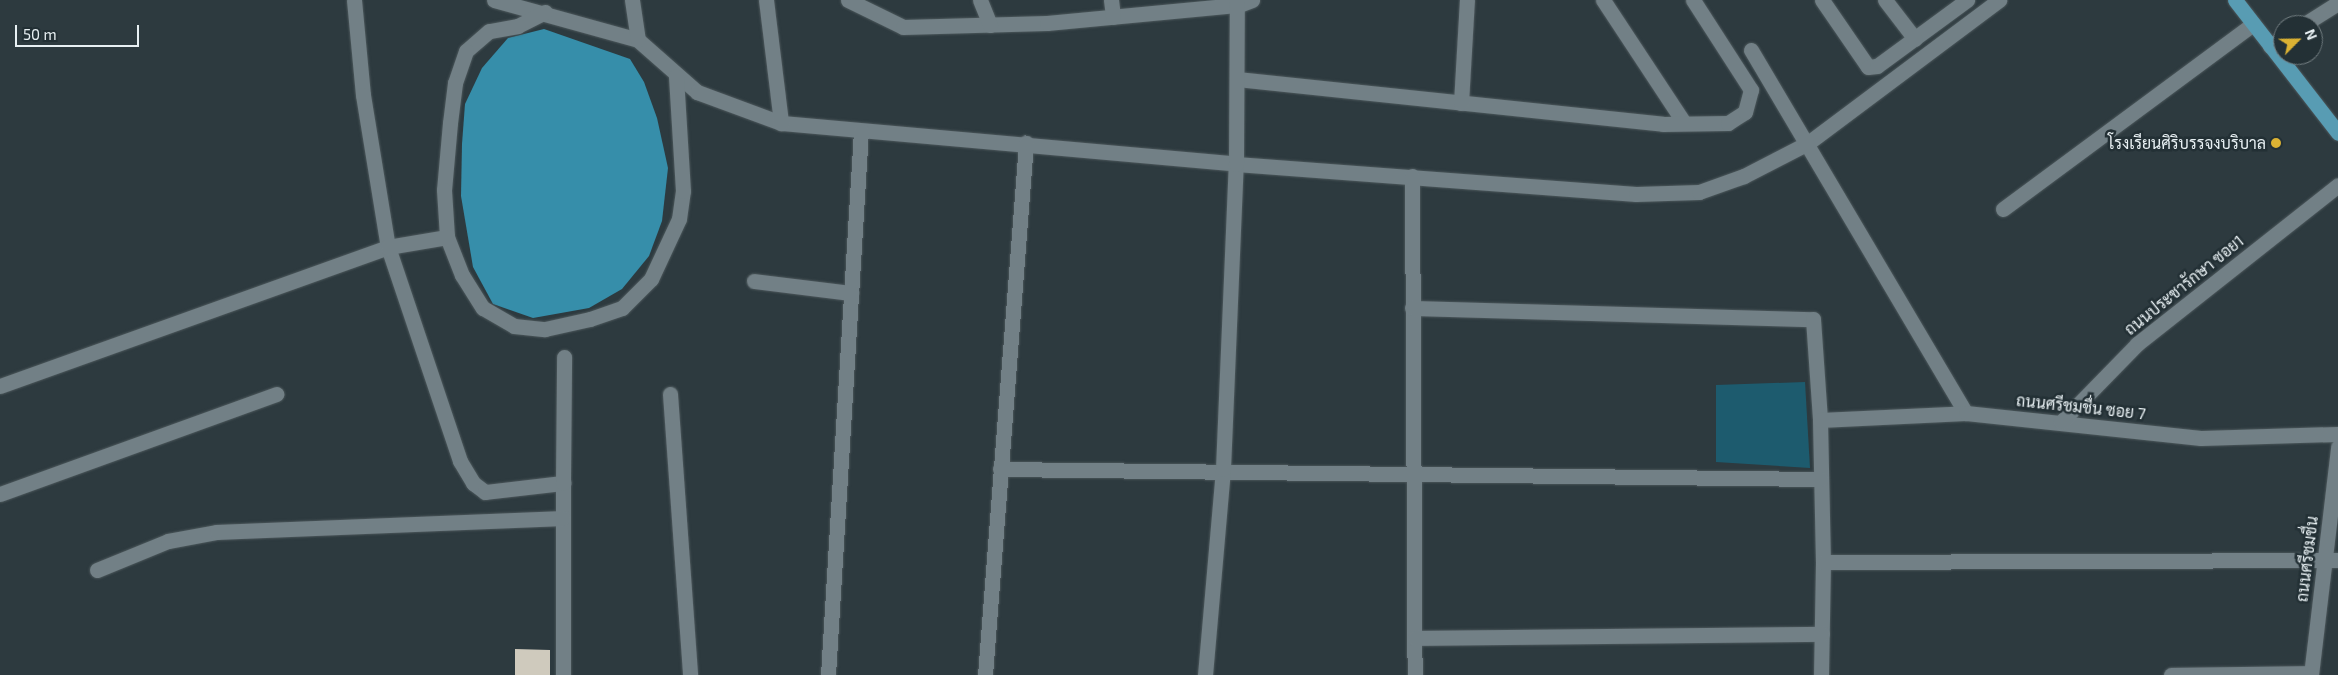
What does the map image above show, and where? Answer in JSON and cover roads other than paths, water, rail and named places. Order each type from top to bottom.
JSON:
[{"type":"main road","points":[[2235,0],[2254,24],[2273,39]]},
{"type":"main road","points":[[2292,65],[2338,133]]},
{"type":"street","points":[[354,0],[364,96],[388,247],[460,461],[473,483],[485,492],[563,483]]},
{"type":"street","points":[[494,0],[526,4],[545,12],[638,40],[676,76],[697,92],[781,123],[1236,164],[1636,194],[1698,192],[1744,176],[1808,143],[1998,0]]},
{"type":"street","points":[[632,0],[638,40]]},
{"type":"street","points":[[766,0],[781,123]]},
{"type":"street","points":[[848,0],[904,27],[990,25],[1113,17],[1243,2],[1237,79],[1236,164],[1222,469],[1205,675]]},
{"type":"street","points":[[980,0],[990,25]]},
{"type":"street","points":[[1111,0],[1113,17]]},
{"type":"street","points":[[1461,103],[1467,0]]},
{"type":"street","points":[[1603,0],[1684,123]]},
{"type":"street","points":[[1237,79],[1461,103],[1684,123],[1728,123],[1745,112],[1751,90],[1693,0]]},
{"type":"street","points":[[1822,0],[1868,67],[1877,66],[1915,39],[1947,6],[1967,0]]},
{"type":"street","points":[[1885,0],[1915,39]]},
{"type":"street","points":[[2319,15],[2338,3]]},
{"type":"street","points":[[545,12],[518,26],[489,31],[466,51],[455,82],[450,123],[444,190],[446,237],[462,275],[483,308],[514,326],[545,329],[622,308],[651,279],[679,219],[683,191],[676,76]]},
{"type":"street","points":[[2003,208],[2254,24]]},
{"type":"street","points":[[1751,50],[1808,143],[1966,413]]},
{"type":"street","points":[[828,675],[860,131]]},
{"type":"street","points":[[986,675],[1000,469],[1026,144]]},
{"type":"street","points":[[1412,176],[1415,675]]},
{"type":"street","name":"ถนนประชารักษา ซอย1","points":[[2061,422],[2137,344],[2338,185]]},
{"type":"street","points":[[0,386],[388,247],[446,237]]},
{"type":"street","points":[[754,282],[851,293]]},
{"type":"street","points":[[1412,308],[1813,319],[1820,420],[1823,562],[1821,675]]},
{"type":"street","points":[[563,675],[564,357]]},
{"type":"street","points":[[0,494],[276,394]]},
{"type":"street","points":[[670,394],[690,675]]},
{"type":"street","name":"ถนนศรีชมชื่น ซอย 7","points":[[1820,420],[1966,413],[2201,438],[2338,434]]},
{"type":"street","name":"ถนนศรีชมชื่น","points":[[2311,674],[2331,561],[2338,447]]},
{"type":"street","points":[[1000,469],[1222,469],[1820,479]]},
{"type":"street","points":[[97,570],[168,541],[217,532],[563,518]]},
{"type":"street","points":[[1823,562],[2331,561]]},
{"type":"street","points":[[1415,638],[1822,634]]},
{"type":"street","points":[[2171,675],[2311,674]]},
{"type":"place","name":"โรงเรียนศิริบรรจงบริบาล","points":[[2276,143]]}]
